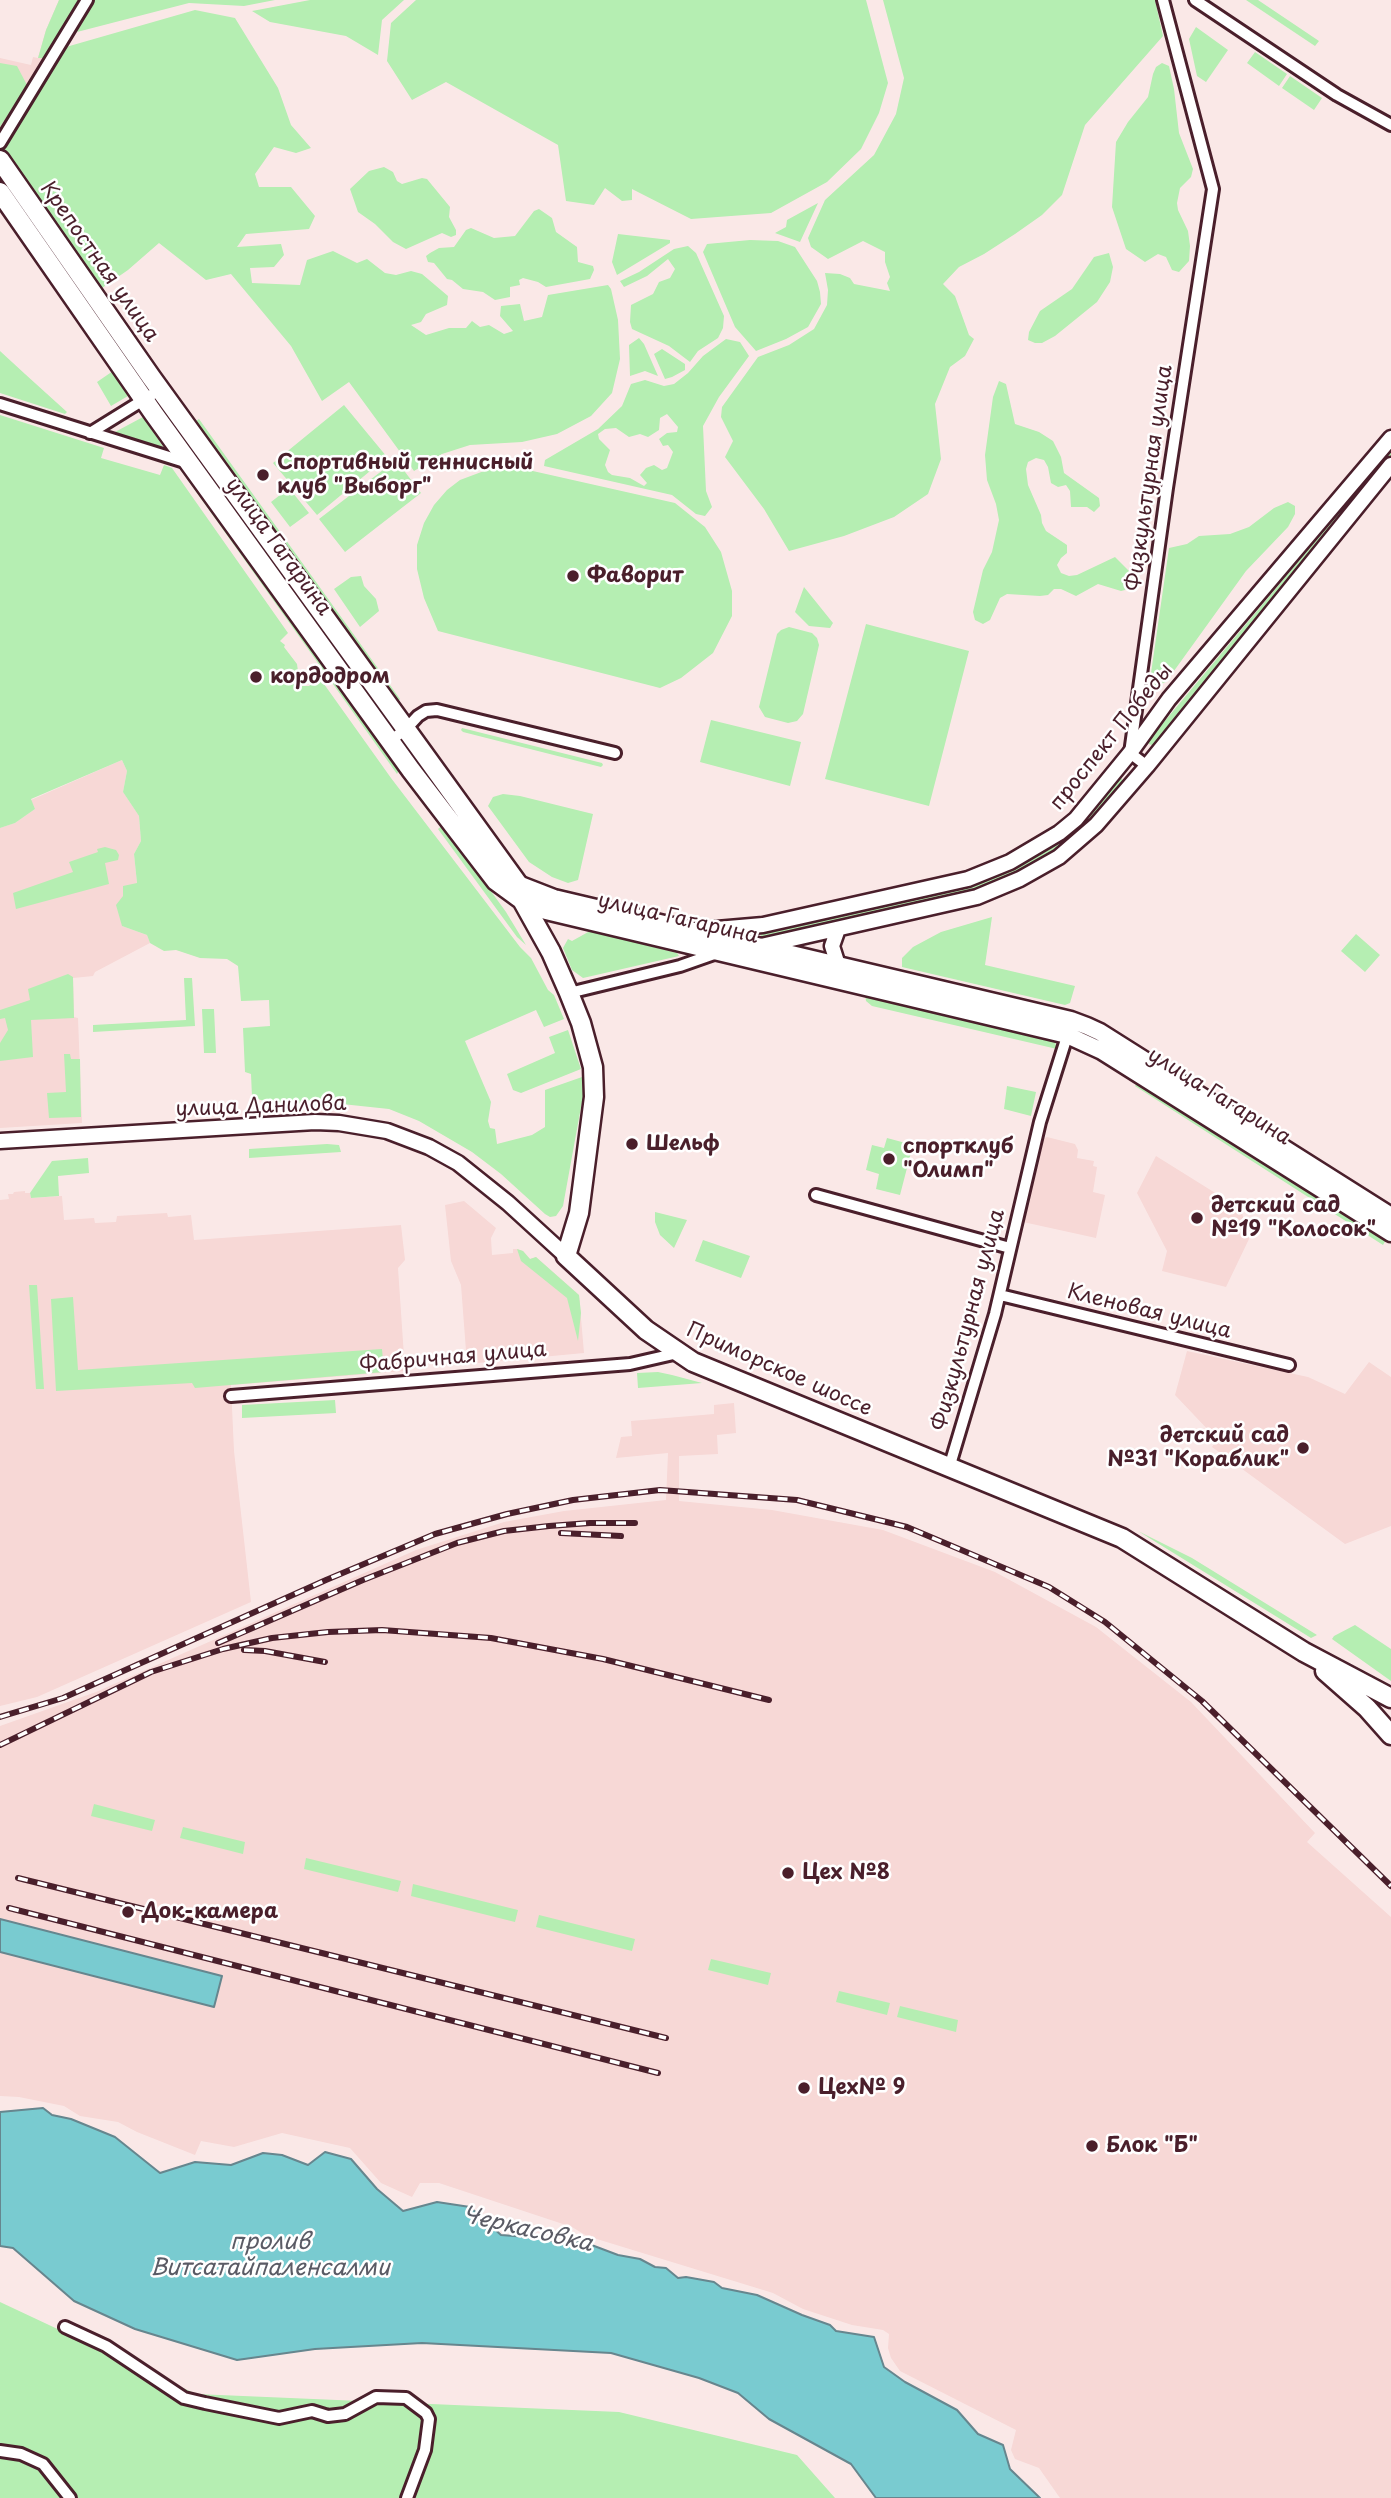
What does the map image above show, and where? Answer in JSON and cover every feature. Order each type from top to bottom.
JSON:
[{"type":"main road","name":"Крепостная улица","points":[[0,160],[161,389]]},
{"type":"main road","name":"Крепостная улица","points":[[0,192],[145,400]]},
{"type":"main road","name":"улица Гагарина","points":[[161,389],[520,892],[838,965],[1069,1028],[1101,1051],[1391,1233]]},
{"type":"main road","name":"улица Гагарина","points":[[145,400],[390,741],[496,881],[520,892],[546,911],[767,963],[1069,1028],[1100,1032],[1391,1216]]},
{"type":"main road","points":[[520,892],[569,993],[593,1068],[594,1097],[579,1213],[566,1256]]},
{"type":"main road","name":"Приморское шоссе","points":[[566,1256],[624,1311],[693,1362],[1122,1538],[1304,1652],[1391,1699]]},
{"type":"main road","name":"Приморское шоссе","points":[[1304,1652],[1367,1708],[1391,1735]]},
{"type":"street","points":[[0,143],[86,0]]},
{"type":"street","name":"Физкультурная улица","points":[[1130,753],[1213,189],[1163,0]]},
{"type":"street","points":[[1195,0],[1337,95],[1391,125]]},
{"type":"street","points":[[90,433],[161,389]]},
{"type":"street","points":[[0,404],[190,463]]},
{"type":"street","name":"проспект Победы","points":[[691,930],[727,930],[761,925],[968,879],[1010,862],[1043,844],[1076,819],[1130,753],[1168,699],[1391,438]]},
{"type":"street","name":"проспект Победы","points":[[720,952],[761,946],[977,897],[1020,879],[1059,857],[1086,834],[1147,766],[1391,464]]},
{"type":"street","points":[[390,741],[426,710],[437,710],[615,753]]},
{"type":"street","points":[[1130,753],[1147,766]]},
{"type":"street","points":[[761,925],[756,932],[767,963]]},
{"type":"street","points":[[838,929],[832,946],[838,965]]},
{"type":"street","points":[[569,993],[680,966],[720,952]]},
{"type":"street","name":"Физкультурная улица","points":[[949,1468],[1000,1295],[1040,1122],[1069,1028]]},
{"type":"street","name":"улица Данилова","points":[[0,1141],[315,1122],[387,1131],[429,1147],[458,1163],[508,1203],[566,1256]]},
{"type":"street","points":[[816,1195],[1010,1248]]},
{"type":"street","name":"Кленовая улица","points":[[1000,1295],[1289,1365]]},
{"type":"street","name":"Фабричная улица","points":[[231,1396],[630,1364],[678,1353]]},
{"type":"street","points":[[65,2327],[106,2346],[184,2398],[205,2403],[279,2418],[312,2411],[328,2416],[345,2414],[376,2397],[405,2398],[426,2413],[429,2420],[425,2449],[407,2498]]},
{"type":"street","points":[[0,2451],[20,2454],[43,2464],[70,2498]]},
{"type":"shaded area","points":[[59,0],[80,0],[0,134],[0,58],[31,65],[33,57],[38,58]]},
{"type":"shaded area","points":[[122,760],[127,771],[123,792],[139,816],[141,841],[134,854],[137,884],[123,896],[122,926],[147,935],[150,943],[95,972],[93,976],[73,978],[74,1017],[78,1018],[82,1123],[0,1128],[0,828],[15,823],[35,809],[31,800]]},
{"type":"shaded area","points":[[1047,1137],[1075,1144],[1078,1150],[1077,1158],[1094,1161],[1093,1166],[1097,1167],[1093,1192],[1105,1195],[1096,1238],[1023,1222],[1042,1140]]},
{"type":"shaded area","name":"детский сад №19 \"Колосок\"","points":[[1156,1156],[1241,1209],[1249,1239],[1226,1287],[1162,1271],[1167,1251],[1137,1193]]},
{"type":"shaded area","points":[[25,1191],[30,1193],[31,1198],[62,1196],[64,1220],[94,1218],[95,1223],[116,1222],[117,1216],[167,1213],[168,1217],[191,1215],[194,1240],[401,1225],[405,1260],[398,1268],[405,1371],[231,1385],[234,1451],[251,1602],[37,1697],[0,1706],[0,1200],[9,1199],[8,1194]]},
{"type":"shaded area","points":[[464,1201],[496,1228],[491,1238],[492,1255],[513,1253],[513,1249],[523,1251],[530,1259],[536,1257],[579,1295],[584,1353],[467,1364],[461,1285],[451,1261],[445,1205]]},
{"type":"shaded area","name":"детский сад №31 \"Кораблик\"","points":[[1187,1351],[1308,1377],[1345,1394],[1369,1362],[1391,1377],[1391,1526],[1345,1544],[1212,1447],[1215,1442],[1212,1434],[1175,1395]]},
{"type":"shaded area","points":[[734,1403],[736,1433],[717,1435],[718,1454],[679,1456],[679,1501],[772,1510],[883,1530],[995,1572],[1096,1627],[1191,1702],[1315,1833],[1307,1842],[1391,1917],[1391,2498],[1060,2498],[1039,2468],[1015,2459],[1011,2450],[1016,2430],[900,2371],[888,2348],[889,2334],[883,2330],[852,2325],[803,2309],[773,2293],[587,2236],[572,2227],[439,2183],[420,2183],[412,2197],[381,2183],[350,2148],[282,2133],[234,2147],[201,2141],[195,2155],[118,2122],[80,2116],[64,2106],[0,2096],[0,1952],[214,2007],[222,1976],[0,1919],[0,1726],[96,1692],[416,1550],[504,1522],[564,1511],[666,1500],[668,1453],[616,1458],[621,1437],[632,1436],[631,1421],[714,1414],[714,1405]]},
{"type":"green space","points":[[59,0],[78,0],[45,58],[38,58],[46,30]]},
{"type":"green space","points":[[94,0],[275,0],[244,6],[189,3],[77,32]]},
{"type":"green space","points":[[310,0],[404,0],[382,20],[378,55],[346,36],[270,22],[252,11]]},
{"type":"green space","points":[[416,0],[866,0],[888,83],[879,113],[861,149],[827,182],[771,213],[691,219],[632,189],[632,200],[622,201],[605,188],[594,205],[566,201],[558,145],[446,82],[412,100],[387,61],[391,23]]},
{"type":"green space","points":[[883,0],[1155,0],[1163,36],[1085,125],[1062,195],[1042,215],[984,254],[959,267],[943,284],[955,296],[969,335],[974,339],[965,356],[950,367],[935,404],[941,459],[928,494],[894,517],[844,536],[789,551],[764,509],[725,457],[733,441],[721,417],[722,407],[758,357],[789,345],[814,329],[827,305],[825,273],[840,274],[850,278],[854,284],[890,291],[885,252],[863,241],[828,259],[811,247],[808,238],[825,200],[874,155],[896,114],[904,78]]},
{"type":"green space","points":[[1246,0],[1258,0],[1319,41],[1315,46]]},
{"type":"green space","points":[[195,10],[235,18],[278,88],[291,125],[311,148],[296,153],[274,147],[255,174],[259,187],[291,187],[315,216],[309,229],[246,234],[237,247],[281,244],[284,255],[274,267],[250,268],[252,283],[300,285],[307,260],[333,251],[357,263],[367,259],[385,273],[396,275],[411,271],[422,274],[448,296],[447,305],[426,314],[421,322],[411,325],[426,335],[449,328],[466,328],[472,321],[480,327],[489,325],[504,334],[513,331],[500,316],[501,306],[520,304],[524,321],[542,317],[548,295],[608,285],[618,320],[620,359],[612,393],[591,416],[557,434],[522,442],[470,445],[442,454],[414,471],[349,382],[322,401],[291,346],[231,274],[206,280],[159,243],[102,288],[4,148],[66,47]]},
{"type":"green space","points":[[1196,27],[1228,50],[1206,82],[1197,76],[1189,39]]},
{"type":"green space","points":[[1255,52],[1287,74],[1279,86],[1247,63]]},
{"type":"green space","points":[[0,63],[17,66],[27,85],[0,127]]},
{"type":"green space","points":[[1162,63],[1169,66],[1179,133],[1193,169],[1191,177],[1180,188],[1177,203],[1188,231],[1190,246],[1189,261],[1179,272],[1172,270],[1166,257],[1158,254],[1145,262],[1126,249],[1112,207],[1116,142],[1148,97],[1153,74],[1156,67]]},
{"type":"green space","points":[[1290,76],[1322,98],[1314,110],[1282,88]]},
{"type":"green space","points":[[384,167],[393,172],[397,181],[402,184],[427,179],[450,207],[449,217],[456,235],[451,237],[442,233],[406,249],[393,242],[358,212],[350,189],[369,171]]},
{"type":"green space","points":[[818,203],[800,242],[775,233],[786,227],[787,220]]},
{"type":"green space","points":[[539,209],[552,218],[556,232],[577,247],[578,262],[593,266],[590,279],[546,287],[523,278],[519,280],[520,285],[510,287],[510,297],[495,300],[483,292],[463,289],[447,279],[434,263],[428,262],[426,256],[439,248],[454,247],[466,230],[471,228],[494,238],[515,236],[534,211]]},
{"type":"green space","points":[[618,234],[670,240],[670,243],[617,275],[612,262]]},
{"type":"green space","points":[[750,240],[778,241],[795,247],[817,281],[821,304],[808,327],[756,351],[735,327],[703,252],[707,244]]},
{"type":"green space","points":[[688,246],[696,253],[724,316],[723,328],[718,338],[698,351],[690,362],[669,346],[632,329],[630,322],[631,305],[653,294],[659,282],[670,278],[675,269],[668,259],[647,276],[624,287],[620,281],[674,249]]},
{"type":"green space","points":[[1109,253],[1113,267],[1110,282],[1097,302],[1055,336],[1042,343],[1028,340],[1029,332],[1040,311],[1072,289],[1094,257]]},
{"type":"green space","points":[[639,338],[658,376],[645,371],[630,376],[629,345]]},
{"type":"green space","points":[[726,339],[740,342],[749,356],[719,397],[703,426],[706,491],[712,507],[705,516],[696,514],[672,495],[544,466],[545,460],[598,429],[622,406],[631,384],[645,380],[664,386],[674,384],[703,356]],"holes":[[[667,414],[678,427],[677,432],[667,433],[659,439],[663,446],[668,445],[673,452],[667,468],[662,470],[654,465],[646,468],[640,475],[647,483],[644,486],[630,478],[608,472],[605,465],[610,450],[599,439],[598,434],[605,429],[616,428],[629,437],[640,434],[648,437],[659,430],[660,418]]]},
{"type":"green space","points":[[662,349],[685,364],[685,370],[665,379],[654,354]]},
{"type":"green space","points":[[0,351],[67,412],[65,414],[0,393]]},
{"type":"green space","points":[[113,371],[128,396],[111,406],[97,382]]},
{"type":"green space","points":[[999,381],[1006,384],[1015,424],[1039,432],[1053,441],[1061,457],[1064,473],[1099,498],[1100,506],[1094,512],[1087,507],[1071,507],[1070,491],[1066,485],[1058,487],[1051,483],[1044,460],[1036,458],[1028,462],[1028,485],[1042,523],[1046,531],[1067,545],[1067,553],[1057,565],[1061,573],[1077,575],[1115,557],[1133,575],[1134,583],[1129,589],[1121,591],[1098,584],[1076,596],[1061,589],[1054,589],[1048,595],[1040,596],[1007,594],[1000,598],[990,620],[983,624],[975,620],[973,612],[983,570],[992,552],[999,520],[987,480],[985,455],[993,397]]},
{"type":"green space","points":[[344,405],[387,457],[317,515],[273,463]]},
{"type":"green space","points":[[168,409],[394,720],[387,726],[161,413]]},
{"type":"green space","points":[[0,415],[104,448],[101,458],[160,475],[164,465],[172,468],[288,633],[280,641],[297,664],[300,686],[309,686],[319,677],[391,778],[531,958],[548,990],[554,995],[564,1019],[544,1027],[536,1010],[465,1041],[491,1102],[488,1121],[490,1128],[495,1129],[497,1144],[532,1135],[545,1127],[545,1090],[582,1077],[583,1096],[563,1206],[556,1216],[545,1214],[472,1152],[419,1121],[389,1109],[323,1102],[276,1105],[252,1097],[251,1074],[245,1072],[243,1028],[270,1026],[269,1000],[241,1001],[238,966],[227,959],[200,958],[176,950],[164,951],[150,943],[147,935],[122,926],[116,905],[123,896],[123,886],[137,883],[134,854],[141,841],[139,816],[123,792],[127,771],[122,760],[31,799],[35,809],[15,823],[0,828]]},
{"type":"green space","points":[[143,417],[164,448],[116,435],[115,432]]},
{"type":"green space","points":[[199,419],[400,699],[396,705],[193,423]]},
{"type":"green space","points":[[1391,451],[1391,463],[1154,746],[1149,744],[1148,741]]},
{"type":"green space","points":[[396,460],[421,493],[345,552],[319,519]]},
{"type":"green space","points":[[177,465],[185,468],[400,768],[397,774]]},
{"type":"green space","name":"Фаворит","points":[[515,467],[675,503],[705,527],[721,552],[732,591],[732,616],[713,653],[681,678],[660,688],[438,631],[424,598],[417,569],[417,545],[424,523],[434,505],[460,480],[492,468]]},
{"type":"green space","points":[[289,488],[309,513],[290,527],[271,502]]},
{"type":"green space","points":[[1288,502],[1295,506],[1295,514],[1288,527],[1246,571],[1166,682],[1152,687],[1150,680],[1169,548],[1187,544],[1199,536],[1230,534],[1249,527],[1274,508]]},
{"type":"green space","points":[[361,576],[364,586],[376,599],[379,611],[360,627],[334,589],[351,577]]},
{"type":"green space","points":[[804,587],[833,623],[830,628],[809,626],[795,612]]},
{"type":"green space","points":[[866,624],[969,651],[929,806],[825,779]]},
{"type":"green space","points":[[789,627],[812,633],[819,645],[803,714],[797,721],[788,723],[765,717],[759,707],[777,634]]},
{"type":"green space","points":[[711,720],[801,742],[790,786],[700,762]]},
{"type":"green space","points":[[462,728],[603,765],[601,767],[463,732]]},
{"type":"green space","points":[[1120,776],[1123,781],[1121,785],[1080,831],[1058,849],[1005,879],[970,892],[761,937],[764,930],[1001,872]]},
{"type":"green space","points":[[503,794],[593,814],[578,880],[568,883],[552,877],[529,862],[488,806],[493,797]]},
{"type":"green space","points":[[443,825],[506,912],[526,945],[517,937],[438,829]]},
{"type":"green space","points":[[105,847],[116,850],[119,855],[118,860],[105,863],[109,884],[16,909],[13,893],[73,872],[69,862]]},
{"type":"green space","points":[[992,917],[985,965],[1075,986],[1070,1003],[1065,1005],[902,967],[902,958],[913,947],[941,932]]},
{"type":"green space","points":[[590,931],[677,953],[679,956],[583,978],[572,970],[563,948],[568,939],[572,941]]},
{"type":"green space","points":[[1356,934],[1380,955],[1365,972],[1341,951]]},
{"type":"green space","points":[[68,974],[73,977],[74,1018],[31,1020],[33,1057],[0,1061],[0,1043],[8,1030],[5,1018],[0,1019],[0,1010],[30,1000],[28,989]]},
{"type":"green space","points":[[184,978],[192,978],[195,1026],[93,1032],[93,1025],[186,1020]]},
{"type":"green space","points":[[865,994],[1052,1040],[1057,1049],[872,1006],[866,1001]]},
{"type":"green space","points":[[202,1009],[214,1009],[216,1053],[204,1053]]},
{"type":"green space","points":[[568,1030],[581,1069],[521,1093],[513,1090],[507,1074],[555,1053],[549,1037]]},
{"type":"green space","points":[[64,1054],[70,1054],[71,1059],[80,1059],[81,1117],[49,1118],[47,1093],[66,1092]]},
{"type":"green space","points":[[1138,1082],[1387,1238],[1383,1245],[1135,1086]]},
{"type":"green space","points":[[1007,1086],[1036,1092],[1031,1116],[1004,1109]]},
{"type":"green space","name":"спортклуб \"Олимп\"","points":[[887,1138],[913,1145],[900,1195],[876,1189],[879,1174],[866,1170],[872,1145],[884,1148]]},
{"type":"green space","points":[[339,1145],[341,1152],[249,1158],[249,1149]]},
{"type":"green space","points":[[88,1158],[89,1173],[58,1176],[59,1196],[31,1198],[30,1193],[52,1161]]},
{"type":"green space","points":[[655,1212],[687,1220],[674,1248],[660,1235],[655,1222]]},
{"type":"green space","points":[[703,1240],[750,1256],[741,1278],[695,1261]]},
{"type":"green space","points":[[517,1249],[530,1259],[536,1257],[579,1295],[581,1313],[578,1341],[567,1298],[521,1261]]},
{"type":"green space","points":[[29,1285],[37,1285],[44,1389],[36,1389]]},
{"type":"green space","points":[[73,1297],[78,1370],[382,1349],[384,1372],[195,1388],[192,1383],[56,1391],[51,1299]]},
{"type":"green space","points":[[658,1372],[702,1383],[638,1388],[637,1373]]},
{"type":"green space","points":[[335,1400],[336,1413],[242,1418],[242,1405]]},
{"type":"green space","points":[[1138,1531],[1192,1558],[1317,1635],[1311,1638]]},
{"type":"green space","points":[[1355,1625],[1391,1649],[1391,1681],[1332,1639]]},
{"type":"green space","points":[[94,1804],[155,1820],[152,1831],[91,1816]]},
{"type":"green space","points":[[183,1827],[245,1842],[243,1854],[180,1838]]},
{"type":"green space","points":[[306,1858],[401,1881],[398,1892],[304,1869]]},
{"type":"green space","points":[[413,1884],[518,1910],[515,1922],[411,1896]]},
{"type":"green space","points":[[539,1915],[635,1939],[632,1951],[536,1927]]},
{"type":"green space","points":[[711,1959],[771,1973],[768,1985],[708,1970]]},
{"type":"green space","points":[[839,1991],[890,2003],[887,2015],[836,2002]]},
{"type":"green space","points":[[900,2006],[958,2020],[956,2032],[897,2017]]},
{"type":"green space","points":[[0,2302],[196,2394],[619,2412],[797,2455],[835,2498],[0,2498]]},
{"type":"water","points":[[0,1919],[222,1976],[214,2007],[0,1952]]},
{"type":"water","name":"пролив Витсатайпаленсалми","points":[[43,2108],[52,2115],[71,2119],[115,2137],[160,2173],[195,2162],[231,2165],[263,2153],[282,2155],[308,2165],[325,2152],[351,2159],[377,2189],[403,2211],[437,2202],[470,2207],[501,2235],[540,2238],[563,2244],[581,2241],[618,2255],[640,2259],[655,2267],[666,2268],[678,2278],[714,2282],[722,2288],[757,2295],[830,2325],[836,2331],[874,2337],[884,2367],[905,2382],[957,2410],[978,2434],[1003,2445],[1010,2469],[1040,2498],[876,2498],[851,2464],[769,2419],[738,2393],[699,2378],[611,2353],[422,2343],[315,2349],[237,2360],[135,2329],[74,2301],[13,2248],[0,2246],[0,2112]]},
{"type":"railway","points":[[0,1717],[63,1698],[435,1534],[507,1514],[573,1500],[660,1490],[797,1500],[907,1527],[1049,1587],[1105,1622],[1202,1701],[1391,1886]]},
{"type":"railway","points":[[218,1643],[363,1580],[457,1543],[504,1531],[590,1523],[635,1523]]},
{"type":"railway","points":[[561,1533],[621,1536]]},
{"type":"railway","points":[[0,1745],[151,1672],[223,1649],[272,1638],[328,1632],[382,1630],[491,1638],[603,1659],[769,1700]]},
{"type":"railway","points":[[244,1650],[325,1662]]},
{"type":"railway","points":[[18,1878],[666,2038]]},
{"type":"railway","points":[[9,1908],[658,2073]]},
{"type":"place","name":"Спортивный теннисный клуб \"Выборг\"","points":[[263,475]]},
{"type":"place","name":"Фаворит","points":[[573,576]]},
{"type":"place","name":"кордодром","points":[[256,677]]},
{"type":"place","name":"Шельф","points":[[632,1144]]},
{"type":"place","name":"спортклуб \"Олимп\"","points":[[889,1159]]},
{"type":"place","name":"детский сад №19 \"Колосок\"","points":[[1197,1218]]},
{"type":"place","name":"детский сад №31 \"Кораблик\"","points":[[1303,1448]]},
{"type":"place","name":"Цех №8","points":[[788,1873]]},
{"type":"place","name":"Док-камера","points":[[128,1912]]},
{"type":"place","name":"Цех№ 9","points":[[804,2088]]},
{"type":"place","name":"Блок \"Б\"","points":[[1092,2146]]},
{"type":"water label","name":"Черкасовка","points":[[527,2230]]}]
